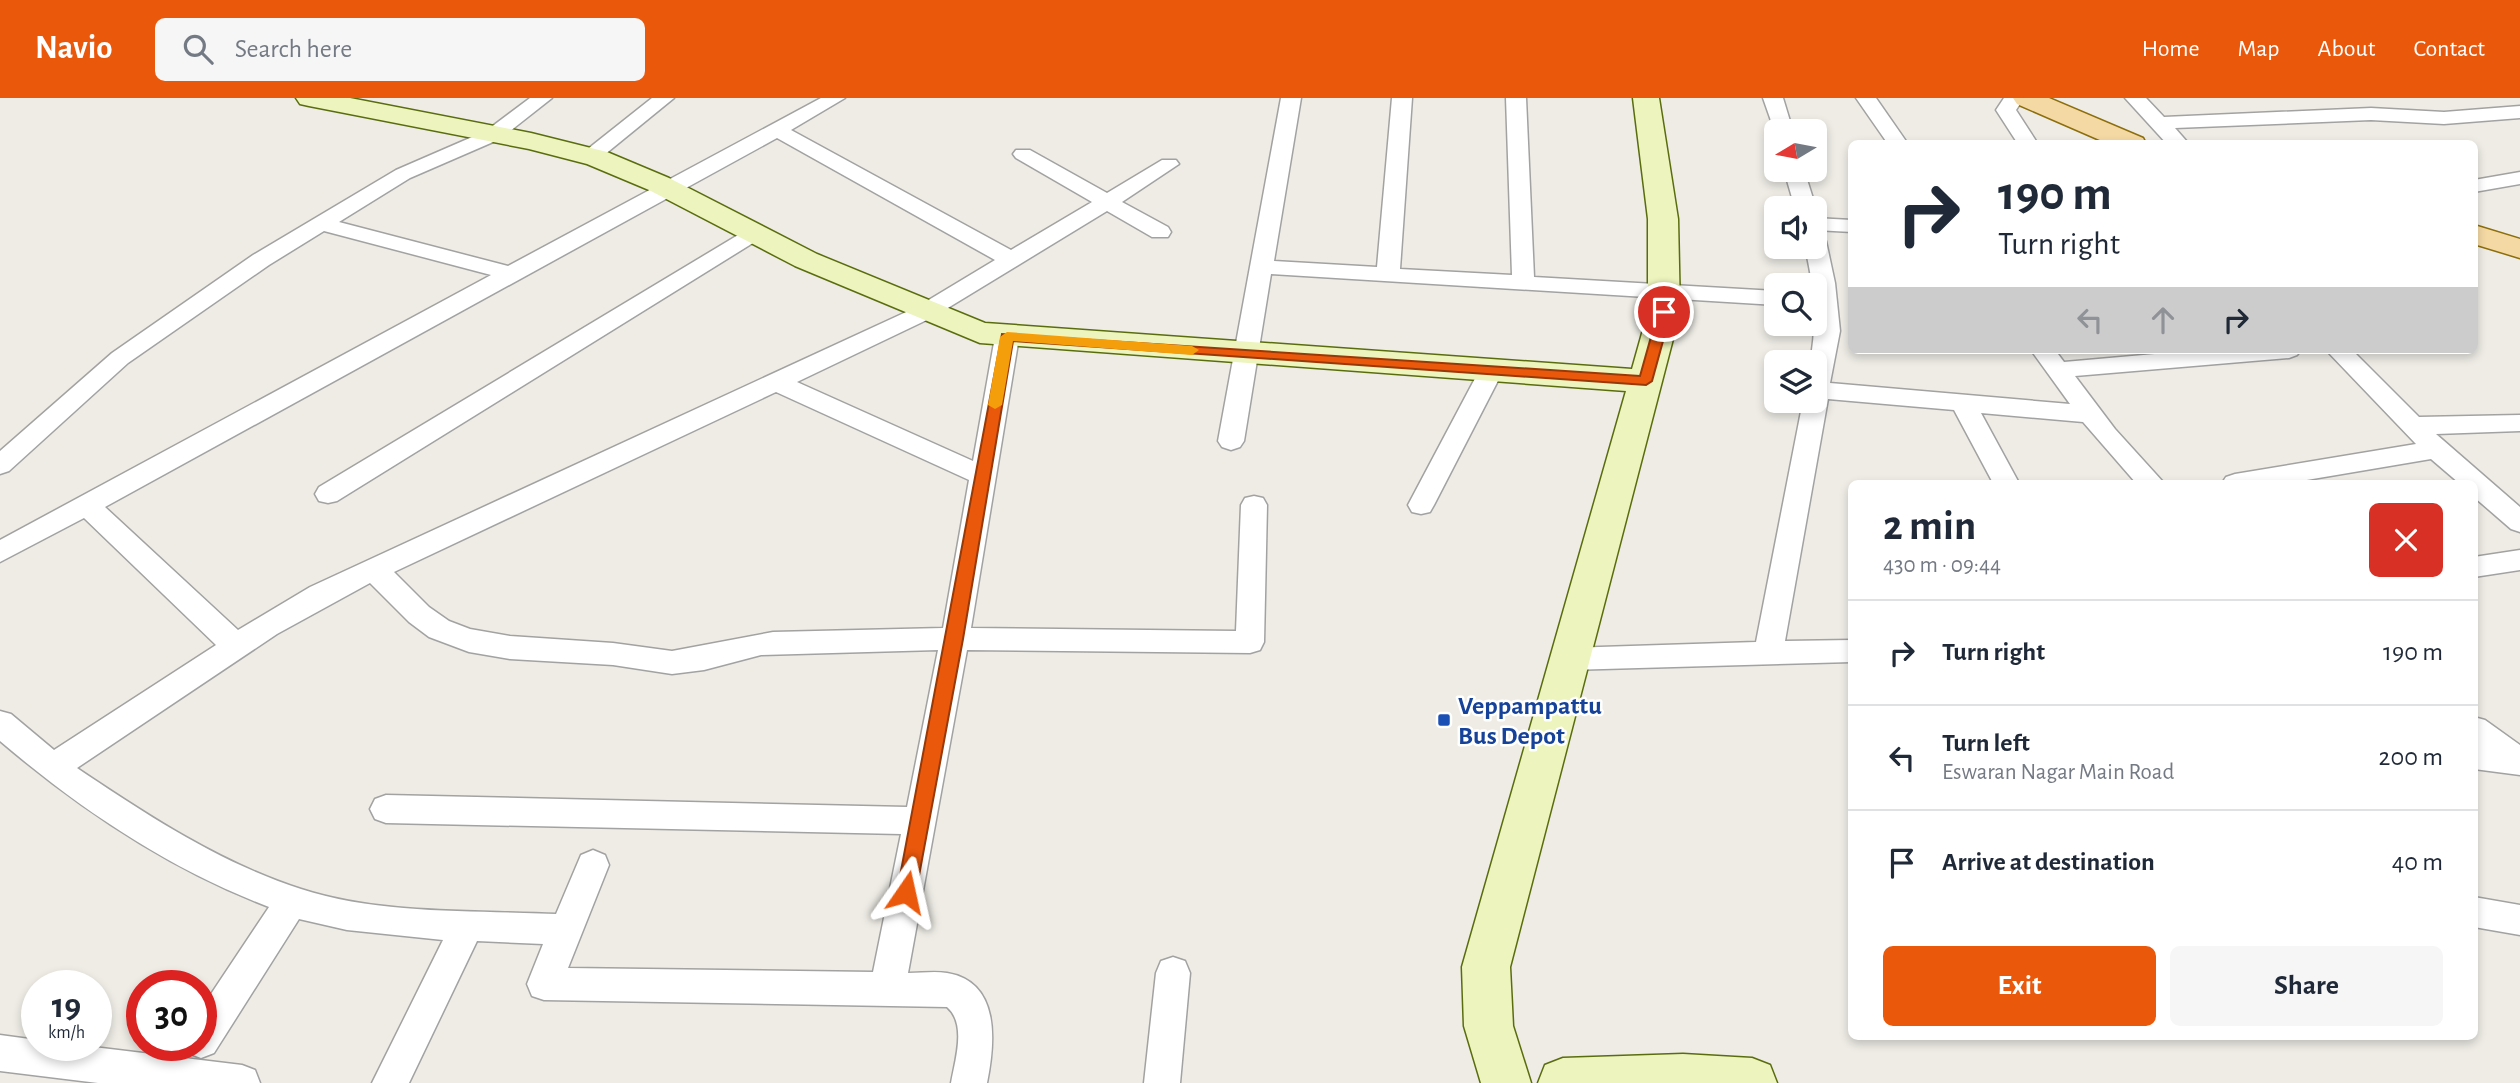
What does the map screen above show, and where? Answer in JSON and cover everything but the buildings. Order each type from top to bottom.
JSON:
[{"type":"main road","points":[[2026,98],[2124,140]]},
{"type":"main road","points":[[2478,235],[2520,249]]},
{"type":"street","points":[[309,98],[591,156],[626,168],[753,233],[925,312],[980,334],[1646,381]]},
{"type":"street","points":[[0,465],[120,358],[320,223],[403,174],[493,135],[541,98]]},
{"type":"street","points":[[591,156],[664,98]]},
{"type":"street","points":[[2,548],[835,98]]},
{"type":"street","points":[[1231,441],[1291,98]]},
{"type":"street","points":[[1388,274],[1402,98]]},
{"type":"street","points":[[1516,98],[1523,282]]},
{"type":"street","points":[[1506,1083],[1487,1029],[1484,997],[1486,967],[1568,659],[1659,336],[1666,290],[1662,219],[1646,98]]},
{"type":"street","points":[[1773,98],[1779,119]]},
{"type":"street","points":[[1866,98],[1895,140]]},
{"type":"street","points":[[2014,98],[2006,105],[2006,110],[2025,140]]},
{"type":"street","points":[[2135,98],[2175,140]]},
{"type":"street","points":[[2159,122],[2371,114],[2444,118],[2520,112]]},
{"type":"street","points":[[777,130],[1012,260]]},
{"type":"street","points":[[1023,154],[1160,232]]},
{"type":"street","points":[[53,767],[236,646],[320,595],[925,312],[1169,164]]},
{"type":"street","points":[[2478,185],[2520,178]]},
{"type":"street","points":[[320,223],[511,274]]},
{"type":"street","points":[[1827,225],[1848,226]]},
{"type":"street","points":[[328,494],[753,233]]},
{"type":"street","points":[[1820,259],[1831,302],[1825,350]]},
{"type":"street","points":[[1261,267],[1764,297]]},
{"type":"street","points":[[888,987],[955,639],[1007,337]]},
{"type":"street","points":[[2051,360],[2194,354]]},
{"type":"street","points":[[2342,354],[2412,426],[2472,480]]},
{"type":"street","points":[[2051,360],[2091,414],[2148,480]]},
{"type":"street","points":[[1421,505],[1491,371]]},
{"type":"street","points":[[776,382],[983,476]]},
{"type":"street","points":[[1827,391],[2091,414]]},
{"type":"street","points":[[1963,403],[2004,480]]},
{"type":"street","points":[[1768,653],[1814,413]]},
{"type":"street","points":[[2412,426],[2520,423]]},
{"type":"street","points":[[2253,480],[2436,449]]},
{"type":"street","points":[[2478,486],[2520,522]]},
{"type":"street","points":[[86,505],[236,646]]},
{"type":"street","points":[[374,570],[426,621],[450,634],[495,646],[615,654],[679,662],[746,645],[955,639],[1250,642],[1254,505]]},
{"type":"street","points":[[2478,566],[2520,560]]},
{"type":"street","points":[[1568,659],[1848,651]]},
{"type":"street","points":[[0,723],[53,767],[150,835],[292,901],[346,915],[467,926],[566,930]]},
{"type":"street","points":[[2478,732],[2520,763]]},
{"type":"street","points":[[2478,757],[2520,763]]},
{"type":"street","points":[[386,808],[920,821]]},
{"type":"street","points":[[593,864],[544,984],[888,987],[961,993],[970,1003],[974,1042],[969,1083]]},
{"type":"street","points":[[217,1017],[292,901]]},
{"type":"street","points":[[2478,913],[2520,920]]},
{"type":"street","points":[[390,1083],[467,926]]},
{"type":"street","points":[[1162,1083],[1174,973]]},
{"type":"street","points":[[0,1053],[243,1083]]},
{"type":"street","points":[[179,1075],[188,1061]]},
{"type":"street","points":[[1563,1083],[1683,1079],[1752,1083]]},
{"type":"slow traffic","points":[[995,405],[1007,337],[1192,350]]},
{"type":"place","name":"Veppampattu Bus Depot","points":[[1444,720]]},
{"type":"route","points":[[906,892],[955,639],[1007,337],[1646,381],[1664,312]]}]
